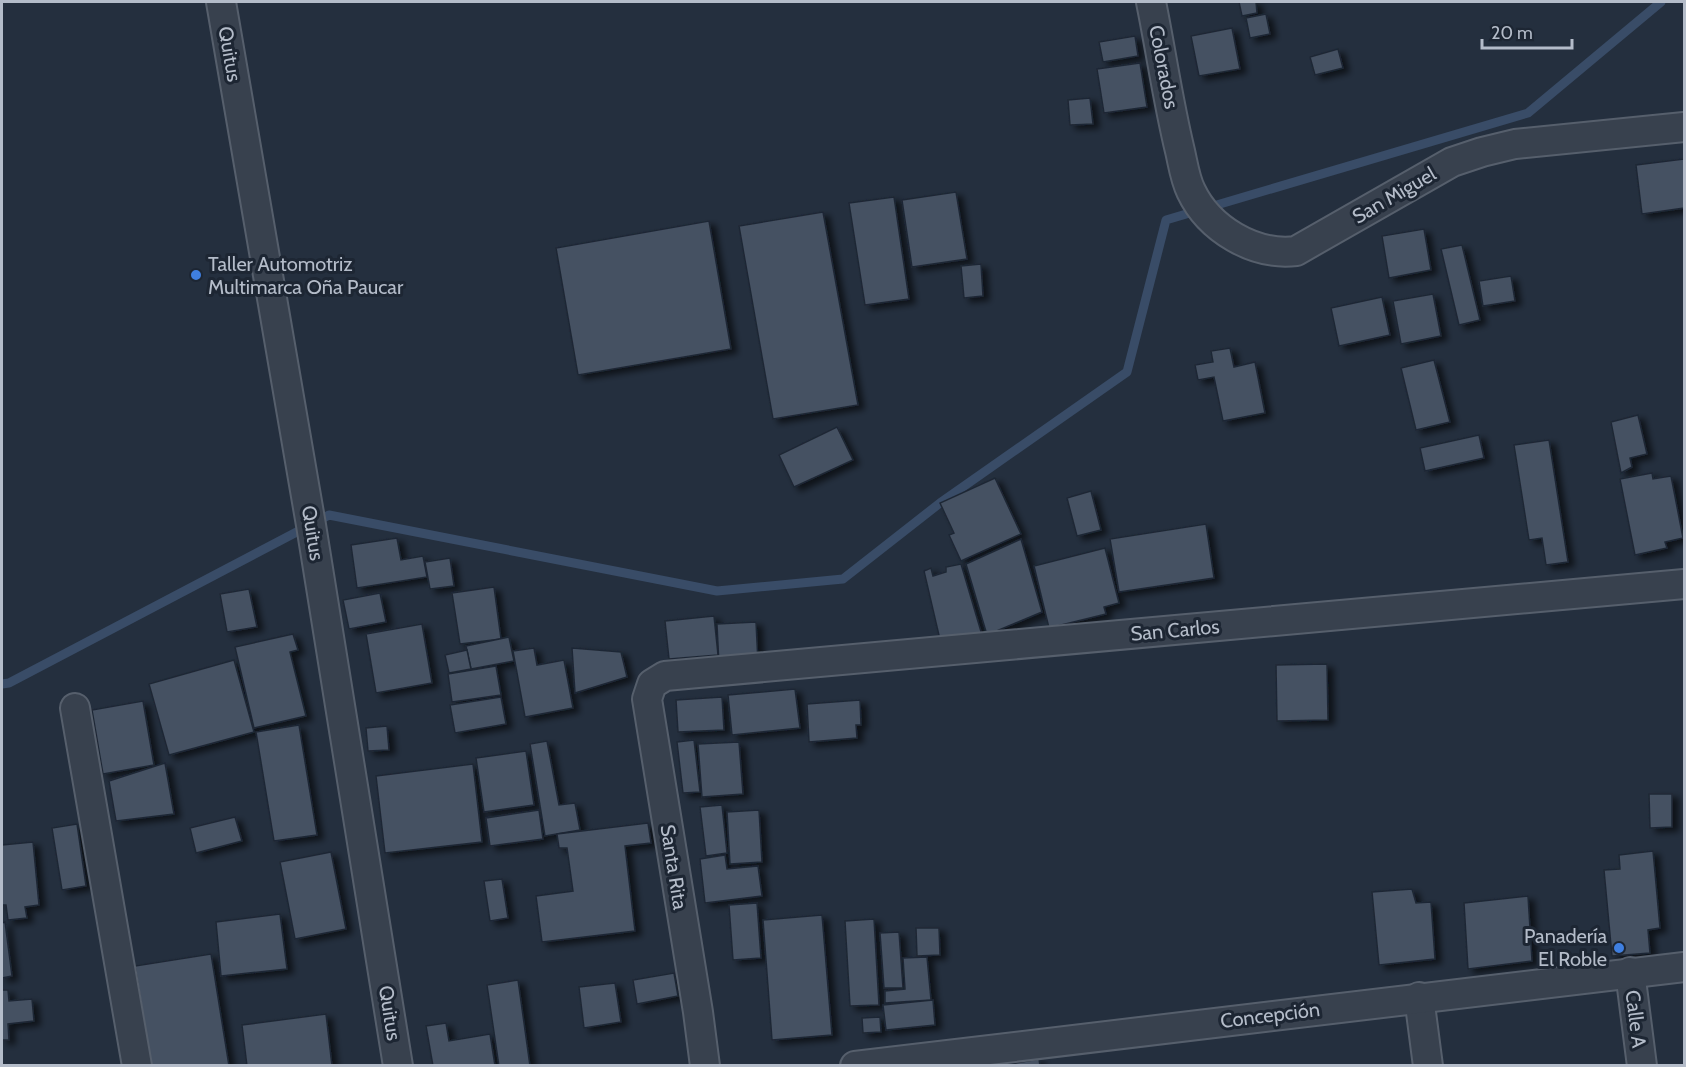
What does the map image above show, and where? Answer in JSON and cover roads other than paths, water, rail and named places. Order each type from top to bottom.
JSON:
[{"type":"street","name":"Quitus","points":[[221,2],[312,525],[398,1065]]},
{"type":"street","name":"Colorados","points":[[1151,2],[1176,132]]},
{"type":"street","name":"San Miguel","points":[[1176,132],[1190,190],[1210,221],[1251,246],[1279,253],[1296,251],[1452,162],[1482,152],[1515,144],[1684,126]]},
{"type":"street","name":"San Carlos","points":[[665,676],[1684,584]]},
{"type":"street","name":"Santa Rita","points":[[665,676],[652,684],[646,699],[705,1065]]},
{"type":"street","points":[[75,708],[137,1065]]},
{"type":"street","name":"Concepción","points":[[855,1065],[1684,967]]},
{"type":"street","name":"Calle A","points":[[1630,972],[1642,1065]]},
{"type":"street","points":[[1419,998],[1428,1065]]},
{"type":"waterway","points":[[2,684],[9,683],[329,515],[717,591],[843,579],[940,503],[1127,372],[1166,220],[1528,113],[1661,2]]},
{"type":"place","name":"Taller Automotriz Multimarca Oña Paucar","points":[[196,275]]},
{"type":"place","name":"Panadería El Roble","points":[[1619,948]]}]
